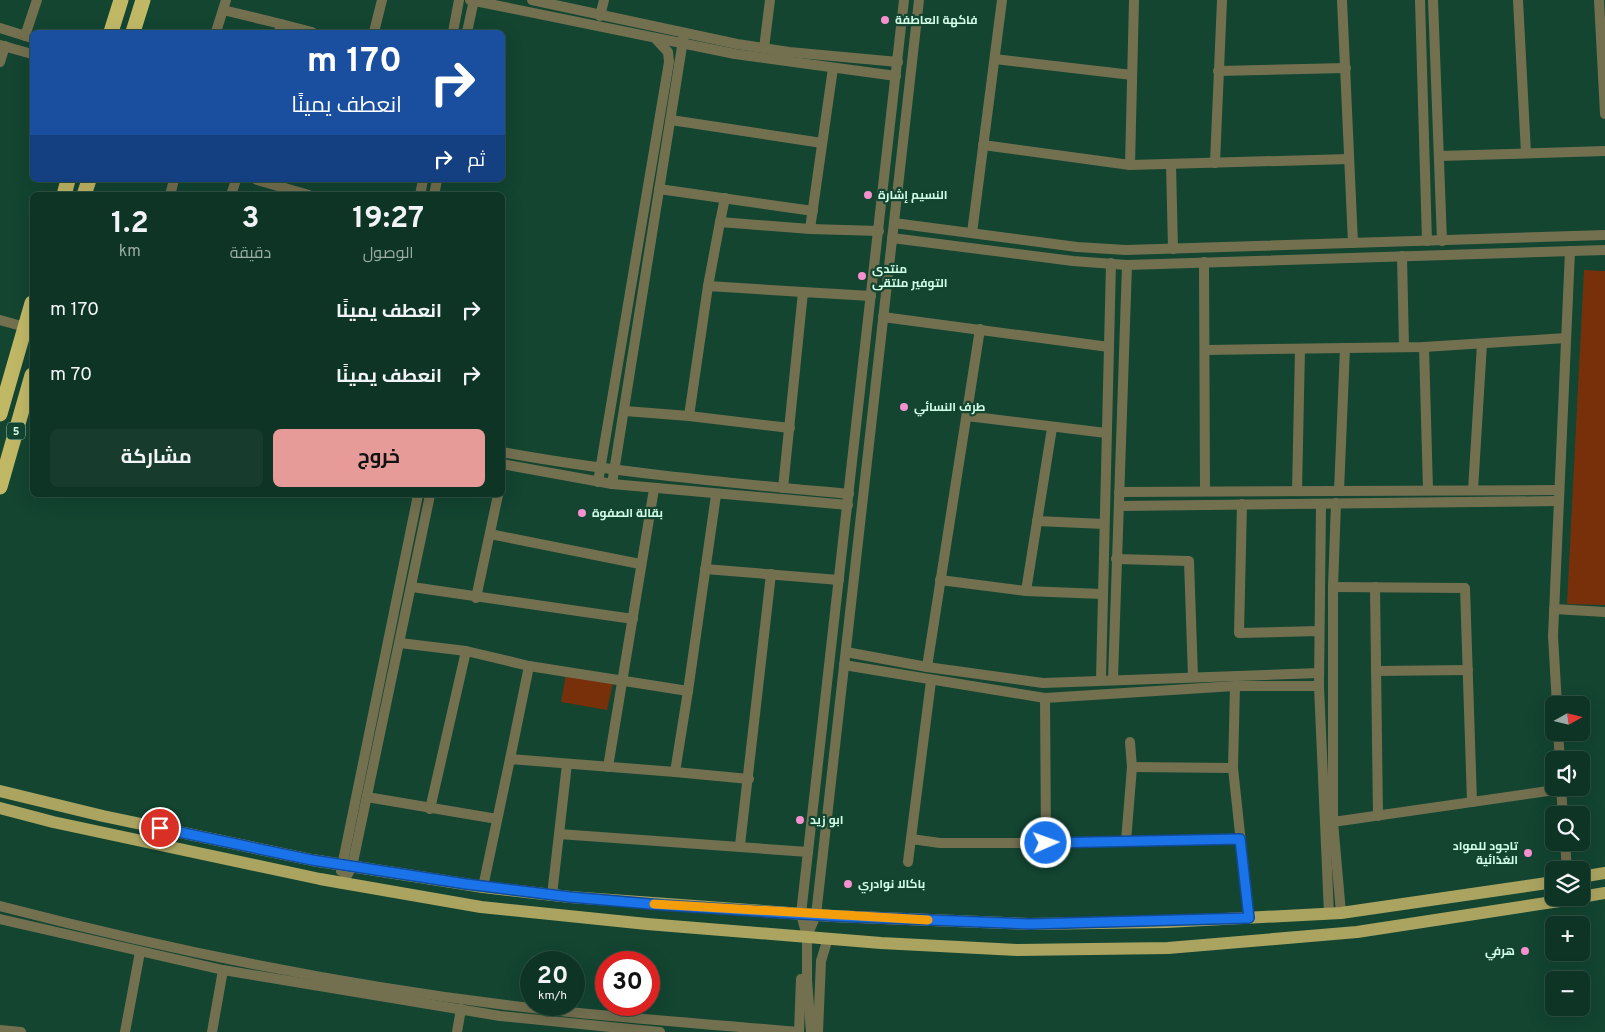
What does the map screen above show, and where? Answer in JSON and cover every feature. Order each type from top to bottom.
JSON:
[{"type":"highway","points":[[112,30],[120,0]]},
{"type":"highway","points":[[134,30],[143,0]]},
{"type":"highway","name":"5","points":[[0,414],[30,309]]},
{"type":"highway","name":"5","points":[[0,487],[30,382]]},
{"type":"main road","points":[[0,791],[103,816],[346,866],[483,887],[552,895],[816,915],[1030,924],[1249,918],[1335,914],[1545,883]]},
{"type":"main road","points":[[0,808],[90,830],[342,884],[481,907],[563,917],[828,938],[1017,950],[1168,948],[1358,932],[1545,903]]},
{"type":"main road","points":[[1590,876],[1605,873]]},
{"type":"main road","points":[[1590,896],[1605,894]]},
{"type":"street","points":[[31,30],[37,0]]},
{"type":"street","points":[[374,30],[382,0]]},
{"type":"street","points":[[453,30],[459,0]]},
{"type":"street","points":[[467,30],[473,0],[654,38],[684,39],[898,62]]},
{"type":"street","points":[[519,11],[522,0]]},
{"type":"street","points":[[533,14],[534,0],[600,16],[735,54],[896,76]]},
{"type":"street","points":[[600,16],[604,0]]},
{"type":"street","points":[[764,48],[770,0]]},
{"type":"street","points":[[811,1032],[807,980],[807,936],[801,914],[904,0]]},
{"type":"street","points":[[807,936],[816,915],[919,0]]},
{"type":"street","points":[[972,233],[1002,0]]},
{"type":"street","points":[[1130,165],[1134,0]]},
{"type":"street","points":[[1215,162],[1222,0]]},
{"type":"street","points":[[1342,0],[1353,244]]},
{"type":"street","points":[[1420,0],[1427,241]]},
{"type":"street","points":[[1433,0],[1442,241]]},
{"type":"street","points":[[1518,0],[1526,154]]},
{"type":"street","points":[[1599,0],[1603,42],[1605,114]]},
{"type":"street","points":[[217,30],[224,5],[280,28],[296,30]]},
{"type":"street","points":[[0,28],[29,37]]},
{"type":"street","points":[[598,482],[669,62],[668,52],[654,38]]},
{"type":"street","points":[[612,484],[684,39]]},
{"type":"street","points":[[0,62],[2,45],[30,53]]},
{"type":"street","points":[[994,59],[1132,75]]},
{"type":"street","points":[[810,228],[833,68]]},
{"type":"street","points":[[1218,71],[1346,68]]},
{"type":"street","points":[[671,120],[822,142]]},
{"type":"street","points":[[983,145],[1130,165],[1349,159]]},
{"type":"street","points":[[1439,156],[1605,151]]},
{"type":"street","points":[[1171,164],[1174,249]]},
{"type":"street","points":[[264,182],[299,192]]},
{"type":"street","points":[[659,189],[812,211]]},
{"type":"street","points":[[689,416],[708,286],[725,198]]},
{"type":"street","points":[[720,222],[879,231]]},
{"type":"street","points":[[894,223],[1077,247],[1126,250],[1605,235]]},
{"type":"street","points":[[892,238],[1127,265],[1605,250]]},
{"type":"street","points":[[1556,696],[1553,636],[1570,251]]},
{"type":"street","points":[[1402,256],[1404,347]]},
{"type":"street","points":[[1204,262],[1204,491]]},
{"type":"street","points":[[1101,679],[1111,264]]},
{"type":"street","points":[[1113,679],[1127,265]]},
{"type":"street","points":[[708,286],[871,296]]},
{"type":"street","points":[[783,488],[803,292]]},
{"type":"street","points":[[884,317],[1109,347]]},
{"type":"street","points":[[0,320],[25,327]]},
{"type":"street","points":[[927,667],[980,330]]},
{"type":"street","points":[[1204,350],[1424,347],[1566,338]]},
{"type":"street","points":[[1473,490],[1482,344]]},
{"type":"street","points":[[1424,347],[1428,490]]},
{"type":"street","points":[[1339,491],[1345,348]]},
{"type":"street","points":[[1297,491],[1300,349]]},
{"type":"street","points":[[625,410],[790,428]]},
{"type":"street","points":[[967,416],[1052,428],[1106,433]]},
{"type":"street","points":[[1026,591],[1052,428]]},
{"type":"street","points":[[505,452],[614,470],[849,494]]},
{"type":"street","points":[[505,466],[598,482],[654,489],[848,506]]},
{"type":"street","points":[[608,767],[633,619],[640,564],[654,489]]},
{"type":"street","points":[[1119,492],[1558,490]]},
{"type":"street","points":[[675,772],[716,495]]},
{"type":"street","points":[[342,884],[418,497]]},
{"type":"street","points":[[346,866],[367,797],[430,497]]},
{"type":"street","points":[[476,598],[498,497]]},
{"type":"street","points":[[1119,506],[1559,501]]},
{"type":"street","points":[[1242,504],[1239,632],[1319,631]]},
{"type":"street","points":[[1321,504],[1319,686],[1335,914]]},
{"type":"street","points":[[1335,914],[1333,587],[1336,504]]},
{"type":"street","points":[[1037,521],[1104,524]]},
{"type":"street","points":[[490,534],[640,564]]},
{"type":"street","points":[[1116,559],[1189,561],[1193,677]]},
{"type":"street","points":[[705,569],[840,580]]},
{"type":"street","points":[[740,845],[771,574]]},
{"type":"street","points":[[940,580],[1026,591],[1102,594]]},
{"type":"street","points":[[412,587],[476,598],[633,619]]},
{"type":"street","points":[[1333,587],[1465,588],[1472,802]]},
{"type":"street","points":[[1375,587],[1378,816]]},
{"type":"street","points":[[1554,609],[1605,612]]},
{"type":"street","points":[[400,644],[466,651],[528,666],[688,691]]},
{"type":"street","points":[[430,809],[466,651]]},
{"type":"street","points":[[846,652],[927,667],[1043,683],[1101,679],[1319,673]]},
{"type":"street","points":[[844,665],[931,681],[1044,698],[1235,686],[1319,686]]},
{"type":"street","points":[[483,887],[528,666]]},
{"type":"street","points":[[1376,671],[1468,670]]},
{"type":"street","points":[[908,862],[931,681]]},
{"type":"street","points":[[1235,686],[1233,768],[1249,918]]},
{"type":"street","points":[[1044,698],[1046,843]]},
{"type":"street","points":[[1126,841],[1132,766],[1130,742]]},
{"type":"street","points":[[510,759],[749,779]]},
{"type":"street","points":[[552,895],[567,764]]},
{"type":"street","points":[[1132,766],[1233,768]]},
{"type":"street","points":[[1333,822],[1545,791]]},
{"type":"street","points":[[367,797],[498,819]]},
{"type":"street","points":[[559,834],[740,845],[808,852]]},
{"type":"street","points":[[911,838],[940,842],[1046,843],[1240,839]]},
{"type":"street","points":[[0,906],[229,960],[354,982],[506,1005],[798,1032],[802,961]]},
{"type":"street","points":[[0,919],[223,970],[461,1009],[660,1032]]},
{"type":"street","points":[[818,1032],[821,962],[828,938]]},
{"type":"street","points":[[125,1032],[140,952]]},
{"type":"street","points":[[212,1032],[223,970]]},
{"type":"street","points":[[457,1032],[461,1009]]},
{"type":"street","points":[[0,1030],[21,1032]]},
{"type":"shaded area","points":[[1584,270],[1605,271],[1605,605],[1567,604]]},
{"type":"shaded area","points":[[566,674],[613,683],[607,710],[561,702]]},
{"type":"slow traffic","points":[[654,904],[816,915],[928,920]]},
{"type":"place","name":"فاكهة العاطفة","points":[[885,20]]},
{"type":"place","name":"النسيم إشارة","points":[[868,195]]},
{"type":"place","name":"منتدى التوفير ملتقى","points":[[862,276]]},
{"type":"place","name":"طرف النسائي","points":[[904,407]]},
{"type":"place","name":"بقالة الصفوة","points":[[582,513]]},
{"type":"place","name":"ابو زيد","points":[[800,820]]},
{"type":"place","name":"تاجود للمواد الغذائية","points":[[1528,853]]},
{"type":"place","name":"باكالا نوادري","points":[[848,884]]},
{"type":"place","name":"هرفي","points":[[1525,951]]},
{"type":"route","points":[[160,828],[352,867],[483,887],[662,905],[832,916],[1030,924],[1166,922],[1249,918],[1240,839],[1046,843]]}]
